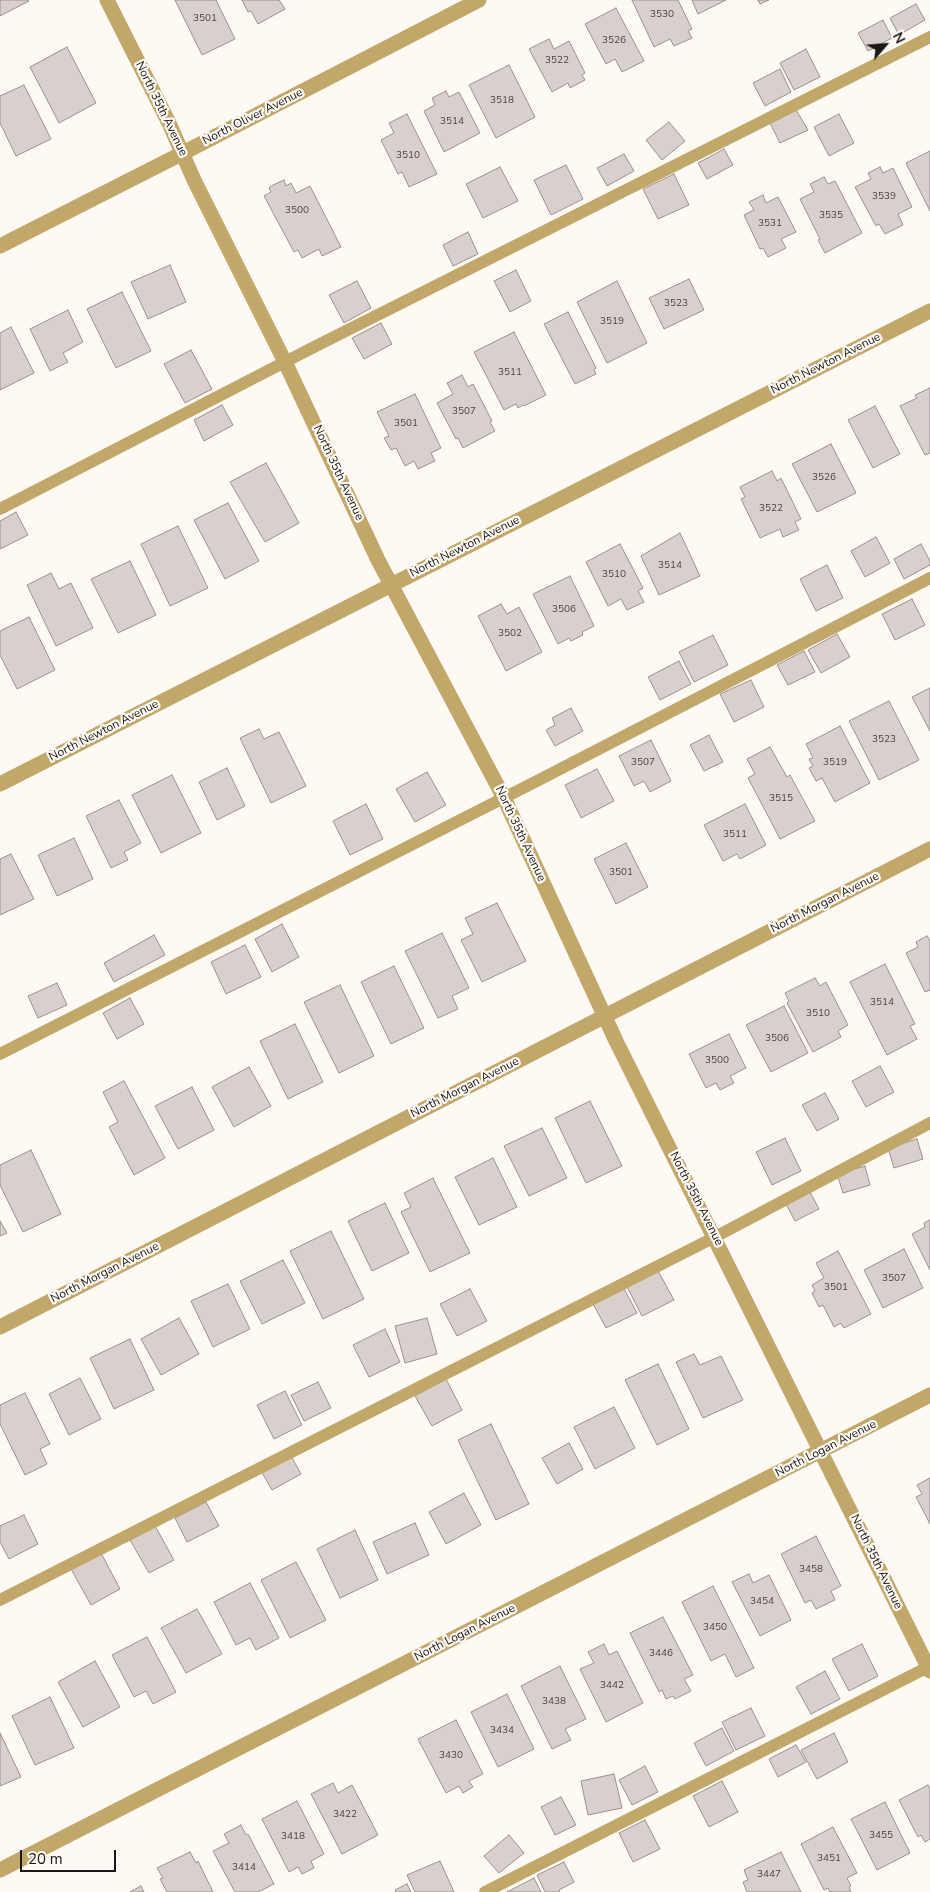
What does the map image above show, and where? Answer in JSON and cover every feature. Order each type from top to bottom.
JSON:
[{"type":"street","name":"North 35th Avenue","points":[[107,0],[285,362],[402,608],[504,798],[604,1017],[929,1668]]},
{"type":"street","name":"North Oliver Avenue","points":[[0,246],[478,0]]},
{"type":"street","name":"North Newton Avenue","points":[[0,784],[930,311]]},
{"type":"street","name":"North Morgan Avenue","points":[[0,1327],[930,849]]},
{"type":"street","name":"North Logan Avenue","points":[[0,1870],[930,1395]]},
{"type":"lane","points":[[0,509],[285,362],[930,37]]},
{"type":"lane","points":[[0,1054],[504,798],[930,578]]},
{"type":"lane","points":[[0,1600],[715,1237],[930,1123]]},
{"type":"lane","points":[[485,1892],[929,1668]]},
{"type":"building","points":[[0,0],[28,0],[29,1],[0,16]]},
{"type":"building","points":[[175,0],[216,0],[235,39],[202,55]]},
{"type":"building","points":[[242,0],[279,0],[285,9],[258,24],[251,11],[248,12]]},
{"type":"building","points":[[632,0],[678,0],[692,29],[688,31],[692,38],[674,46],[670,39],[654,47]]},
{"type":"building","points":[[692,0],[726,0],[698,14]]},
{"type":"building","points":[[758,0],[769,0],[760,4]]},
{"type":"building","points":[[916,4],[925,20],[899,35],[890,18]]},
{"type":"building","points":[[616,8],[644,61],[622,72],[615,59],[606,64],[585,24]]},
{"type":"building","points":[[883,20],[892,38],[868,51],[858,33]]},
{"type":"building","points":[[549,39],[554,49],[569,41],[585,73],[582,75],[585,80],[570,88],[568,83],[552,92],[529,49]]},
{"type":"building","points":[[67,47],[96,103],[59,123],[30,67]]},
{"type":"building","points":[[806,49],[820,77],[794,90],[780,63]]},
{"type":"building","points":[[509,65],[535,117],[496,138],[469,85]]},
{"type":"building","points":[[780,69],[791,92],[765,106],[753,83]]},
{"type":"building","points":[[24,85],[51,139],[16,156],[0,123],[0,96]]},
{"type":"building","points":[[446,91],[449,97],[459,92],[480,133],[444,152],[424,111],[435,105],[432,98]]},
{"type":"building","points":[[796,110],[808,130],[780,143],[770,123]]},
{"type":"building","points":[[407,114],[437,174],[409,187],[402,172],[398,174],[381,140],[394,133],[389,123]]},
{"type":"building","points":[[839,114],[854,143],[829,156],[814,127]]},
{"type":"building","points":[[669,122],[685,141],[662,160],[646,140]]},
{"type":"building","points":[[724,149],[733,165],[707,179],[698,163]]},
{"type":"building","points":[[930,151],[930,211],[906,163]]},
{"type":"building","points":[[624,154],[634,171],[607,186],[597,168]]},
{"type":"building","points":[[566,165],[583,199],[551,215],[534,180]]},
{"type":"building","points":[[500,167],[518,201],[483,218],[466,184]]},
{"type":"building","points":[[880,167],[883,173],[893,168],[912,207],[898,214],[903,225],[885,234],[879,224],[876,226],[855,187],[871,179],[868,173]]},
{"type":"building","points":[[674,174],[689,205],[658,219],[643,189]]},
{"type":"building","points":[[824,177],[828,184],[835,181],[862,233],[825,253],[800,199],[814,192],[810,184]]},
{"type":"building","points":[[284,180],[286,186],[291,183],[296,193],[310,186],[341,247],[322,256],[319,249],[302,258],[298,250],[294,252],[264,196],[271,192],[269,188]]},
{"type":"building","points":[[763,195],[766,203],[778,197],[796,232],[781,239],[786,248],[768,257],[763,248],[760,249],[744,215],[754,210],[749,202]]},
{"type":"building","points":[[468,232],[478,254],[453,266],[443,245]]},
{"type":"building","points":[[170,265],[186,302],[148,319],[131,282]]},
{"type":"building","points":[[516,270],[531,301],[510,312],[494,281]]},
{"type":"building","points":[[689,279],[704,310],[664,329],[649,298]]},
{"type":"building","points":[[357,281],[371,308],[344,323],[329,295]]},
{"type":"building","points":[[617,281],[647,343],[607,363],[577,302]]},
{"type":"building","points":[[122,292],[151,351],[116,368],[87,309]]},
{"type":"building","points":[[68,310],[83,342],[63,353],[68,362],[50,371],[30,329]]},
{"type":"building","points":[[568,312],[596,368],[594,369],[596,374],[575,384],[544,324]]},
{"type":"building","points":[[381,323],[392,344],[364,359],[352,338]]},
{"type":"building","points":[[11,327],[34,373],[0,390],[0,333]]},
{"type":"building","points":[[514,332],[546,395],[524,406],[518,408],[516,404],[504,410],[474,352]]},
{"type":"building","points":[[191,350],[212,389],[185,403],[164,364]]},
{"type":"building","points":[[462,375],[468,387],[473,384],[492,421],[490,422],[495,431],[463,448],[458,438],[456,439],[437,403],[453,394],[447,383]]},
{"type":"building","points":[[930,388],[930,453],[925,455],[900,406],[917,398],[915,395]]},
{"type":"building","points":[[415,394],[441,448],[431,453],[435,461],[418,469],[414,461],[405,466],[396,448],[391,450],[384,438],[389,436],[377,412]]},
{"type":"building","points":[[222,405],[233,425],[204,441],[194,420]]},
{"type":"building","points":[[875,406],[900,454],[873,468],[848,420]]},
{"type":"building","points":[[831,444],[856,493],[817,512],[792,464]]},
{"type":"building","points":[[266,463],[299,523],[265,542],[230,482]]},
{"type":"building","points":[[772,471],[777,481],[781,478],[801,519],[795,522],[799,530],[783,537],[780,529],[760,538],[741,499],[745,497],[740,487]]},
{"type":"building","points":[[228,503],[259,561],[225,579],[194,520]]},
{"type":"building","points":[[16,512],[28,535],[0,549],[0,521]]},
{"type":"building","points":[[178,526],[208,588],[170,606],[141,544]]},
{"type":"building","points":[[680,533],[700,576],[659,595],[641,556]]},
{"type":"building","points":[[876,537],[890,563],[865,577],[851,551]]},
{"type":"building","points":[[620,544],[643,588],[638,591],[644,602],[627,610],[621,599],[608,606],[586,562]]},
{"type":"building","points":[[921,544],[930,561],[930,565],[904,579],[894,559]]},
{"type":"building","points":[[130,561],[156,615],[118,633],[91,579]]},
{"type":"building","points":[[827,565],[843,598],[816,611],[800,579]]},
{"type":"building","points":[[51,573],[59,589],[71,583],[93,628],[56,646],[27,585]]},
{"type":"building","points":[[570,576],[594,626],[582,632],[583,635],[571,641],[569,638],[558,644],[533,594]]},
{"type":"building","points":[[912,599],[925,625],[895,640],[882,614]]},
{"type":"building","points":[[501,604],[507,614],[519,607],[542,652],[506,671],[478,616]]},
{"type":"building","points":[[29,617],[55,670],[17,689],[0,655],[0,631]]},
{"type":"building","points":[[837,634],[850,657],[821,673],[808,650]]},
{"type":"building","points":[[713,635],[728,665],[694,682],[679,652]]},
{"type":"building","points":[[804,651],[815,672],[788,685],[777,665]]},
{"type":"building","points":[[679,661],[691,684],[660,700],[648,677]]},
{"type":"building","points":[[751,680],[764,707],[734,722],[720,694]]},
{"type":"building","points":[[930,688],[930,731],[912,697]]},
{"type":"building","points":[[889,701],[919,760],[879,780],[849,721]]},
{"type":"building","points":[[571,708],[583,731],[555,746],[546,730],[555,725],[552,718]]},
{"type":"building","points":[[840,726],[870,783],[835,802],[822,778],[816,781],[809,768],[813,766],[809,759],[813,758],[806,744]]},
{"type":"building","points":[[259,729],[264,739],[279,732],[306,786],[271,803],[240,738]]},
{"type":"building","points":[[709,735],[723,762],[704,771],[690,745]]},
{"type":"building","points":[[651,740],[671,781],[650,792],[644,781],[634,786],[619,756]]},
{"type":"building","points":[[770,747],[787,777],[790,775],[815,821],[780,839],[748,778],[755,774],[747,759]]},
{"type":"building","points":[[227,768],[245,806],[217,820],[199,782]]},
{"type":"building","points":[[597,769],[614,801],[581,818],[565,785]]},
{"type":"building","points":[[427,772],[446,805],[415,822],[396,789]]},
{"type":"building","points":[[172,775],[201,833],[161,853],[132,795]]},
{"type":"building","points":[[119,800],[141,843],[124,852],[128,860],[111,868],[86,816]]},
{"type":"building","points":[[366,804],[383,839],[350,855],[333,821]]},
{"type":"building","points":[[745,804],[766,845],[740,859],[737,854],[723,861],[704,825]]},
{"type":"building","points":[[74,838],[93,879],[57,896],[38,855]]},
{"type":"building","points":[[626,843],[648,887],[616,904],[594,859]]},
{"type":"building","points":[[11,854],[34,899],[0,915],[0,859]]},
{"type":"building","points":[[497,903],[526,961],[482,982],[461,940],[473,934],[465,918]]},
{"type":"building","points":[[282,924],[299,957],[272,972],[255,939]]},
{"type":"building","points":[[442,933],[469,988],[452,996],[458,1009],[438,1018],[405,951]]},
{"type":"building","points":[[154,935],[165,955],[114,982],[104,963]]},
{"type":"building","points":[[927,936],[930,941],[930,990],[925,992],[906,953],[918,947],[916,942]]},
{"type":"building","points":[[245,945],[261,977],[226,994],[211,962]]},
{"type":"building","points":[[885,964],[915,1024],[910,1026],[917,1039],[887,1055],[850,982]]},
{"type":"building","points":[[394,966],[424,1028],[391,1044],[361,982]]},
{"type":"building","points":[[815,978],[820,986],[826,982],[848,1025],[838,1031],[841,1037],[813,1052],[787,1003],[789,1001],[785,993]]},
{"type":"building","points":[[57,983],[67,1005],[38,1018],[28,996]]},
{"type":"building","points":[[340,985],[374,1056],[339,1073],[304,1002]]},
{"type":"building","points":[[130,998],[144,1024],[117,1039],[103,1013]]},
{"type":"building","points":[[784,1006],[808,1053],[771,1072],[746,1025]]},
{"type":"building","points":[[295,1024],[323,1082],[288,1099],[260,1041]]},
{"type":"building","points":[[729,1034],[746,1068],[730,1076],[734,1083],[720,1090],[716,1083],[706,1088],[689,1054]]},
{"type":"building","points":[[880,1066],[894,1092],[866,1107],[852,1081]]},
{"type":"building","points":[[249,1067],[271,1106],[234,1127],[212,1087]]},
{"type":"building","points":[[124,1081],[165,1158],[134,1175],[109,1127],[118,1122],[103,1092]]},
{"type":"building","points":[[192,1087],[214,1130],[178,1149],[155,1106]]},
{"type":"building","points":[[825,1093],[839,1119],[817,1131],[802,1105]]},
{"type":"building","points":[[590,1101],[622,1166],[586,1183],[555,1118]]},
{"type":"building","points":[[542,1128],[567,1178],[529,1196],[504,1146]]},
{"type":"building","points":[[785,1138],[801,1171],[772,1185],[756,1152]]},
{"type":"building","points":[[917,1139],[923,1159],[894,1168],[888,1148]]},
{"type":"building","points":[[31,1150],[61,1214],[23,1232],[0,1185],[0,1165]]},
{"type":"building","points":[[493,1158],[517,1207],[479,1225],[455,1177]]},
{"type":"building","points":[[865,1166],[870,1185],[843,1193],[837,1174]]},
{"type":"building","points":[[433,1178],[470,1253],[430,1272],[401,1212],[411,1207],[404,1193]]},
{"type":"building","points":[[810,1192],[819,1209],[795,1221],[786,1204]]},
{"type":"building","points":[[385,1203],[409,1253],[372,1271],[348,1221]]},
{"type":"building","points":[[930,1220],[930,1270],[912,1234],[925,1227],[924,1223]]},
{"type":"building","points":[[0,1221],[7,1233],[0,1236]]},
{"type":"building","points":[[331,1231],[364,1299],[323,1319],[290,1251]]},
{"type":"building","points":[[904,1249],[923,1288],[883,1308],[864,1270]]},
{"type":"building","points":[[838,1251],[871,1314],[844,1328],[841,1323],[834,1327],[823,1305],[819,1307],[812,1293],[815,1291],[812,1285],[824,1278],[816,1263]]},
{"type":"building","points":[[283,1260],[305,1303],[262,1324],[240,1281]]},
{"type":"building","points":[[656,1267],[674,1300],[642,1316],[625,1283]]},
{"type":"building","points":[[228,1284],[250,1329],[213,1347],[191,1301]]},
{"type":"building","points":[[622,1285],[637,1313],[606,1328],[591,1300]]},
{"type":"building","points":[[470,1289],[487,1321],[457,1336],[440,1304]]},
{"type":"building","points":[[179,1318],[199,1354],[161,1375],[141,1339]]},
{"type":"building","points":[[427,1318],[437,1354],[405,1363],[395,1326]]},
{"type":"building","points":[[385,1329],[400,1362],[369,1377],[353,1345]]},
{"type":"building","points":[[130,1339],[154,1390],[114,1409],[90,1358]]},
{"type":"building","points":[[694,1354],[700,1365],[721,1356],[743,1400],[703,1418],[676,1362]]},
{"type":"building","points":[[658,1364],[689,1429],[657,1445],[625,1380]]},
{"type":"building","points":[[80,1378],[101,1419],[69,1435],[49,1394]]},
{"type":"building","points":[[446,1379],[462,1410],[432,1426],[415,1396]]},
{"type":"building","points":[[318,1382],[331,1408],[304,1421],[291,1395]]},
{"type":"building","points":[[285,1391],[302,1425],[274,1439],[257,1405]]},
{"type":"building","points":[[25,1393],[50,1444],[40,1449],[47,1464],[25,1475],[0,1424],[0,1405]]},
{"type":"building","points":[[614,1407],[635,1448],[595,1469],[574,1427]]},
{"type":"building","points":[[491,1424],[529,1504],[496,1520],[458,1440]]},
{"type":"building","points":[[569,1443],[583,1469],[557,1484],[542,1458]]},
{"type":"building","points":[[290,1454],[301,1474],[272,1490],[260,1469]]},
{"type":"building","points":[[930,1478],[930,1524],[916,1497],[922,1494],[917,1485]]},
{"type":"building","points":[[464,1493],[481,1525],[446,1544],[429,1512]]},
{"type":"building","points":[[206,1502],[219,1526],[187,1542],[175,1518]]},
{"type":"building","points":[[24,1515],[38,1544],[9,1559],[0,1542],[0,1526]]},
{"type":"building","points":[[415,1523],[429,1555],[387,1574],[373,1542]]},
{"type":"building","points":[[155,1526],[174,1560],[149,1573],[130,1540]]},
{"type":"building","points":[[355,1530],[378,1580],[340,1598],[317,1549]]},
{"type":"building","points":[[816,1536],[841,1586],[831,1591],[835,1600],[816,1609],[811,1600],[805,1603],[781,1554]]},
{"type":"building","points":[[101,1553],[120,1589],[91,1605],[71,1569]]},
{"type":"building","points":[[296,1562],[326,1620],[290,1638],[261,1580]]},
{"type":"building","points":[[749,1574],[753,1583],[769,1575],[791,1620],[760,1636],[732,1582]]},
{"type":"building","points":[[250,1583],[279,1638],[256,1650],[250,1638],[236,1645],[214,1602]]},
{"type":"building","points":[[713,1586],[754,1668],[736,1677],[725,1654],[711,1661],[682,1602]]},
{"type":"building","points":[[197,1609],[222,1654],[186,1673],[161,1628]]},
{"type":"building","points":[[663,1617],[693,1675],[684,1679],[691,1691],[675,1699],[673,1696],[666,1699],[662,1690],[659,1692],[630,1633]]},
{"type":"building","points":[[147,1637],[176,1692],[153,1704],[146,1691],[134,1697],[112,1655]]},
{"type":"building","points":[[604,1644],[609,1655],[617,1651],[643,1703],[606,1722],[580,1669],[594,1663],[588,1652]]},
{"type":"building","points":[[862,1644],[878,1676],[849,1691],[832,1659]]},
{"type":"building","points":[[95,1661],[120,1707],[83,1727],[58,1682]]},
{"type":"building","points":[[560,1666],[586,1719],[565,1729],[571,1740],[552,1749],[521,1686]]},
{"type":"building","points":[[825,1671],[840,1699],[811,1714],[796,1687]]},
{"type":"building","points":[[507,1694],[534,1749],[498,1767],[471,1712]]},
{"type":"building","points":[[50,1697],[74,1748],[35,1765],[12,1716]]},
{"type":"building","points":[[751,1708],[765,1736],[736,1750],[722,1722]]},
{"type":"building","points":[[456,1720],[483,1774],[469,1781],[473,1787],[463,1793],[459,1786],[446,1793],[418,1739]]},
{"type":"building","points":[[722,1728],[734,1751],[706,1766],[694,1743]]},
{"type":"building","points":[[0,1733],[21,1777],[0,1786]]},
{"type":"building","points":[[834,1733],[848,1762],[817,1779],[801,1750]]},
{"type":"building","points":[[796,1745],[806,1762],[778,1777],[769,1759]]},
{"type":"building","points":[[645,1766],[658,1792],[632,1805],[619,1780]]},
{"type":"building","points":[[614,1774],[622,1808],[588,1815],[581,1781]]},
{"type":"building","points":[[722,1781],[738,1812],[709,1827],[693,1796]]},
{"type":"building","points":[[333,1783],[338,1793],[352,1785],[378,1835],[342,1854],[311,1794]]},
{"type":"building","points":[[928,1785],[930,1789],[930,1839],[925,1842],[921,1835],[918,1837],[899,1800]]},
{"type":"building","points":[[561,1797],[576,1825],[555,1835],[541,1807]]},
{"type":"building","points":[[297,1801],[324,1854],[311,1861],[314,1868],[302,1874],[298,1867],[289,1872],[262,1819]]},
{"type":"building","points":[[885,1802],[910,1853],[877,1870],[851,1819]]},
{"type":"building","points":[[645,1820],[660,1849],[633,1862],[619,1833]]},
{"type":"building","points":[[241,1825],[246,1835],[248,1834],[274,1884],[258,1892],[235,1892],[213,1851],[229,1843],[224,1834]]},
{"type":"building","points":[[833,1827],[857,1873],[847,1878],[851,1886],[849,1887],[851,1892],[830,1892],[828,1888],[824,1890],[801,1844]]},
{"type":"building","points":[[509,1835],[524,1853],[499,1873],[484,1856]]},
{"type":"building","points":[[190,1852],[196,1863],[198,1861],[213,1892],[167,1892],[160,1879],[163,1878],[157,1868]]},
{"type":"building","points":[[781,1852],[801,1892],[747,1892],[743,1882],[748,1880],[744,1870]]},
{"type":"building","points":[[440,1861],[454,1892],[415,1892],[407,1875]]},
{"type":"building","points":[[564,1862],[574,1882],[559,1890],[560,1892],[545,1892],[537,1875]]},
{"type":"building","points":[[534,1878],[541,1892],[507,1892]]},
{"type":"building","points":[[407,1884],[411,1892],[396,1892],[395,1890]]},
{"type":"building","points":[[141,1886],[144,1892],[130,1892]]}]
